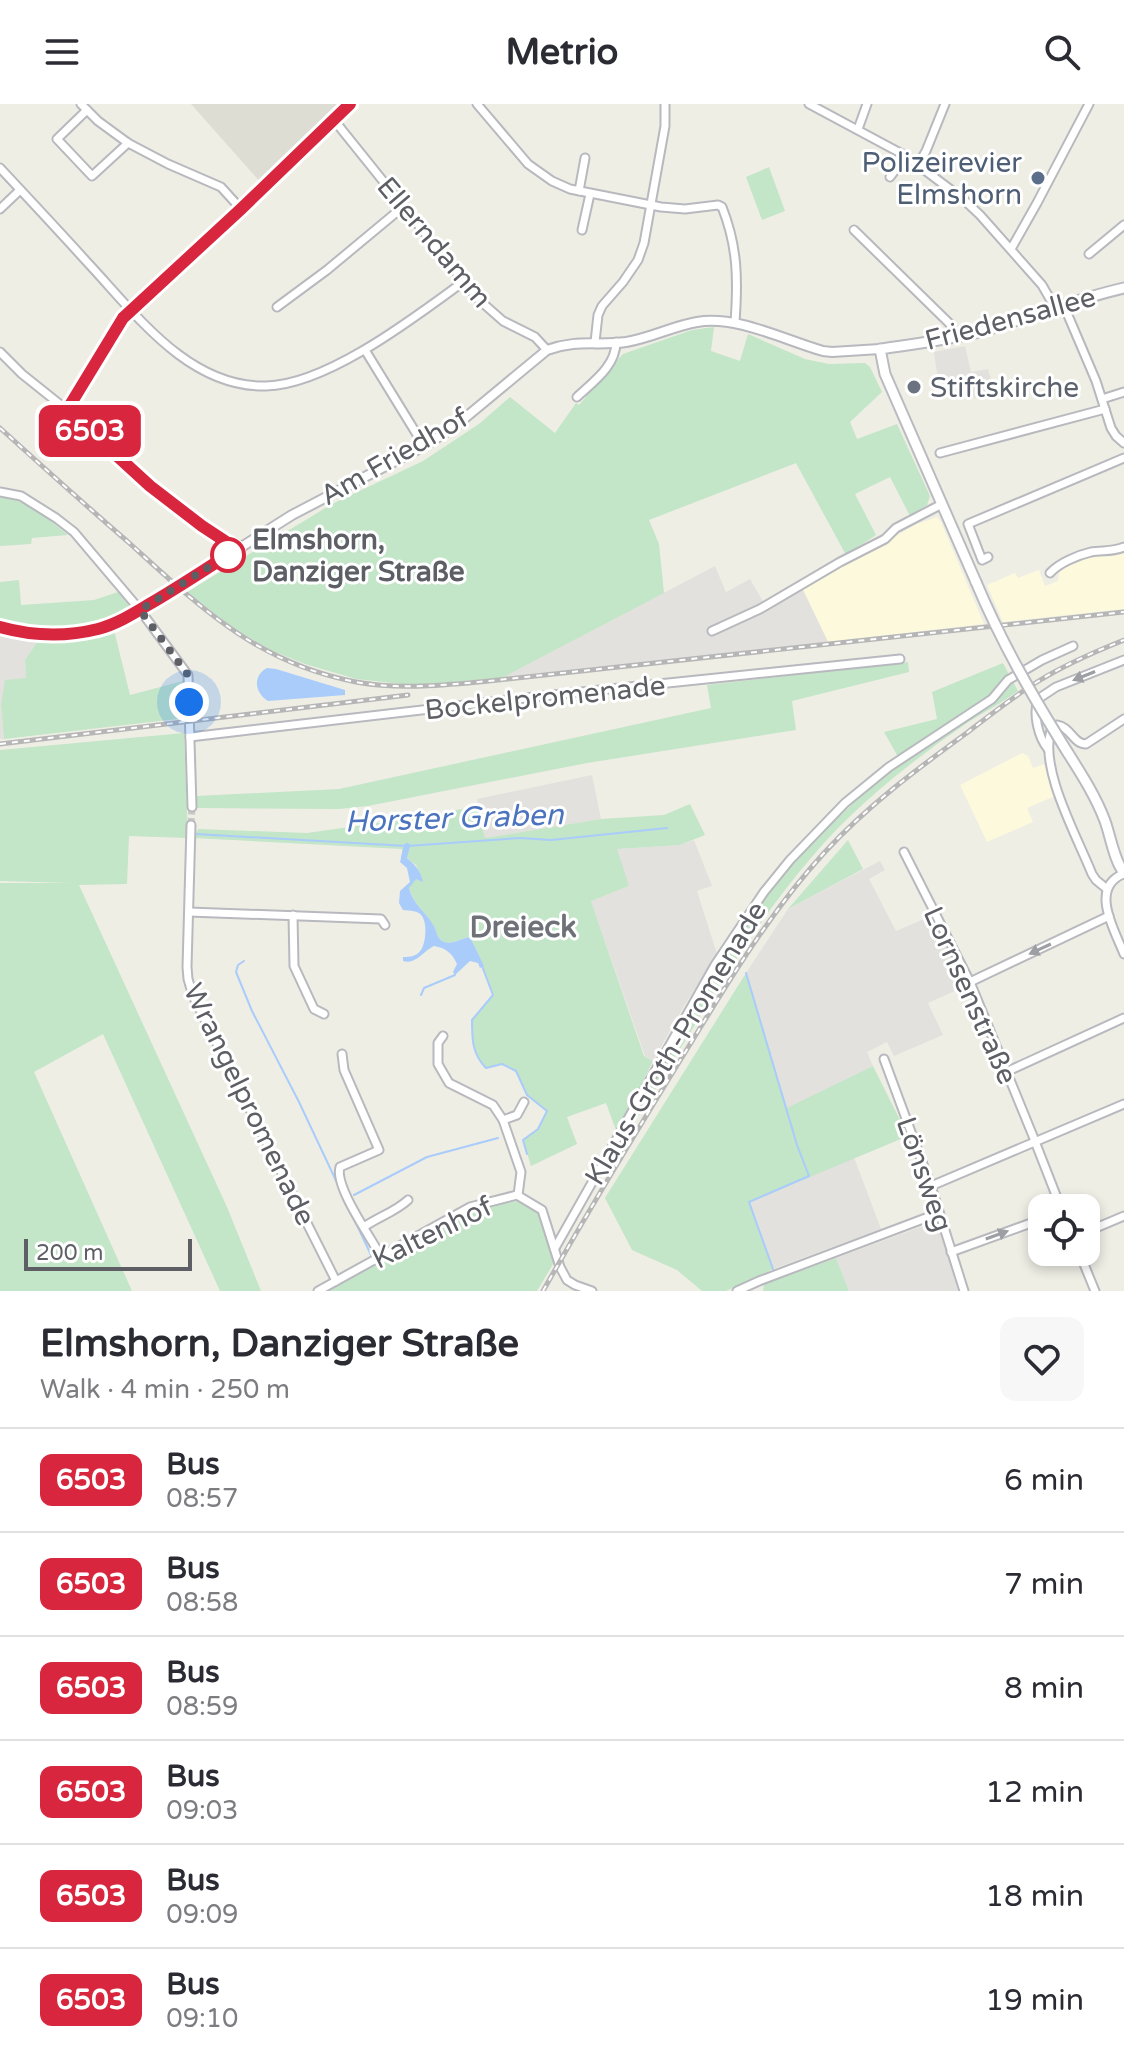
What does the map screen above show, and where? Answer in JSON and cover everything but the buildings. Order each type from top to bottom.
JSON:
[{"type":"main road","name":"Friedensallee","points":[[880,349],[983,331],[1124,288]]},
{"type":"main road","points":[[880,349],[885,374],[1008,653],[1081,773],[1101,812],[1123,874]]},
{"type":"street","points":[[67,410],[123,318],[350,104]]},
{"type":"street","points":[[477,104],[528,164],[552,181],[590,194],[652,206],[685,209],[714,205],[722,207],[737,265],[735,322]]},
{"type":"street","points":[[595,342],[602,306],[638,260],[644,243],[666,115],[665,104]]},
{"type":"street","points":[[809,104],[906,156],[972,206],[1042,285],[1050,299],[1067,313],[1113,432],[1124,443]]},
{"type":"street","points":[[858,129],[867,104]]},
{"type":"street","points":[[918,165],[945,104]]},
{"type":"street","points":[[1011,249],[1089,104]]},
{"type":"street","points":[[128,143],[92,176],[57,139],[84,107],[128,143],[221,187],[241,209]]},
{"type":"street","name":"Ellerndamm","points":[[334,120],[463,282],[491,312],[535,337],[547,350]]},
{"type":"street","points":[[890,177],[906,156]]},
{"type":"street","points":[[579,191],[585,158]]},
{"type":"street","points":[[0,168],[157,336],[185,359],[212,375],[244,385],[268,387],[322,371],[365,350],[463,282]]},
{"type":"street","points":[[0,209],[20,190]]},
{"type":"street","points":[[582,230],[590,194]]},
{"type":"street","points":[[277,307],[404,206]]},
{"type":"street","points":[[1089,254],[1124,225]]},
{"type":"street","points":[[854,230],[950,324],[955,337]]},
{"type":"street","name":"Friedensallee","points":[[560,345],[636,340],[709,320],[735,322],[823,351],[880,349]]},
{"type":"street","points":[[577,397],[611,363],[616,354],[616,342]]},
{"type":"street","name":"Am Friedhof","points":[[0,627],[49,635],[76,633],[101,629],[140,610],[324,497],[424,446],[454,427],[547,350],[560,345]]},
{"type":"street","points":[[365,350],[424,446]]},
{"type":"street","points":[[0,352],[150,486],[237,549]]},
{"type":"street","points":[[1102,399],[1124,392]]},
{"type":"street","points":[[940,453],[1105,409]]},
{"type":"street","points":[[988,557],[982,560],[968,524],[1124,458]]},
{"type":"street","points":[[0,492],[21,496],[74,532],[140,610],[188,675],[192,807]]},
{"type":"street","points":[[712,631],[760,609],[942,504]]},
{"type":"street","points":[[1050,573],[1055,567],[1087,553],[1116,551],[1124,547]]},
{"type":"street","name":"Klaus-Groth-Promenade","points":[[555,1248],[715,965],[764,892],[790,860],[836,811],[889,767],[992,699],[1008,680],[1073,646]]},
{"type":"street","name":"Bockelpromenade","points":[[190,737],[900,659]]},
{"type":"street","points":[[1048,749],[1040,733],[1038,699],[1056,687],[1124,660]]},
{"type":"street","points":[[1107,889],[1092,874],[1052,777],[1048,749],[1054,726],[1063,726],[1081,744],[1090,742],[1124,719]]},
{"type":"street","points":[[1038,722],[1051,730]]},
{"type":"street","name":"Wrangelpromenade","points":[[191,825],[187,967],[193,996],[336,1281]]},
{"type":"street","name":"Lornsenstraße","points":[[904,852],[970,982],[1055,1194]]},
{"type":"street","points":[[1123,874],[1113,879],[1107,889],[1105,903],[1124,954]]},
{"type":"street","points":[[189,912],[381,919],[385,925]]},
{"type":"street","points":[[293,915],[294,966],[314,1009],[324,1014]]},
{"type":"street","points":[[970,982],[1109,916]]},
{"type":"street","points":[[1006,1072],[1124,1018]]},
{"type":"street","points":[[443,1036],[438,1043],[438,1064],[449,1083],[493,1105],[503,1120],[521,1172],[518,1195]]},
{"type":"street","points":[[342,1054],[344,1070],[379,1150],[340,1167],[338,1177],[359,1223],[380,1255]]},
{"type":"street","name":"Lönsweg","points":[[884,1059],[931,1186],[964,1291]]},
{"type":"street","points":[[503,1120],[517,1115],[524,1102]]},
{"type":"street","points":[[931,1186],[1124,1104]]},
{"type":"street","name":"Kaltenhof","points":[[318,1291],[470,1207],[518,1195],[542,1210],[567,1280],[592,1291]]},
{"type":"street","points":[[364,1227],[408,1200]]},
{"type":"street","points":[[737,1291],[939,1213]]},
{"type":"street","points":[[1100,1226],[1124,1216]]},
{"type":"street","points":[[951,1252],[1028,1224]]},
{"type":"street","points":[[1085,1266],[1095,1291]]},
{"type":"shaded area","points":[[191,104],[341,104],[261,183]]},
{"type":"shaded area","points":[[965,346],[971,372],[988,369],[995,393],[974,398],[968,379],[938,381],[934,352]]},
{"type":"shaded area","points":[[937,517],[984,624],[828,642],[802,588],[917,524]]},
{"type":"shaded area","points":[[1124,552],[1124,609],[1003,622],[987,585],[1015,573],[1018,578],[1039,570],[1045,586],[1058,581],[1060,568],[1088,557],[1113,556]]},
{"type":"shaded area","points":[[715,566],[726,592],[750,579],[767,608],[802,588],[828,642],[502,678]]},
{"type":"shaded area","points":[[0,636],[38,641],[25,660],[26,679],[1,706],[4,739],[0,739]]},
{"type":"shaded area","points":[[1022,753],[1028,756],[1033,768],[1044,764],[1055,796],[1027,808],[1033,822],[987,842],[960,785]]},
{"type":"shaded area","points":[[592,775],[601,819],[485,838],[477,799]]},
{"type":"shaded area","points":[[694,840],[712,886],[697,891],[717,954],[653,1061],[645,1056],[591,901],[629,886],[616,849],[680,845]]},
{"type":"shaded area","points":[[880,861],[885,870],[869,879],[896,931],[931,916],[966,986],[928,1003],[943,1035],[894,1056],[887,1042],[867,1052],[873,1066],[787,1109],[746,973],[788,909]]},
{"type":"shaded area","points":[[854,1157],[881,1229],[773,1269],[749,1202]]},
{"type":"shaded area","points":[[934,1222],[938,1224],[958,1291],[849,1291],[836,1258]]},
{"type":"green space","points":[[769,167],[785,211],[762,220],[746,177]]},
{"type":"green space","points":[[714,327],[711,351],[740,361],[748,334],[805,359],[829,364],[865,363],[870,367],[882,392],[850,422],[857,439],[897,424],[930,496],[927,505],[910,516],[890,477],[855,494],[876,535],[846,555],[796,463],[649,520],[659,544],[664,593],[502,678],[411,685],[356,679],[275,652],[237,631],[187,592],[332,504],[423,461],[479,424],[510,397],[555,433],[576,403],[579,405],[587,392],[623,354],[692,330]]},
{"type":"green space","points":[[0,497],[28,506],[68,535],[32,538],[31,544],[0,546]]},
{"type":"green space","points":[[19,580],[21,605],[94,600],[118,592],[131,608],[99,621],[67,628],[34,627],[0,620],[0,582]]},
{"type":"green space","points":[[114,630],[130,695],[187,680],[186,718],[4,739],[1,706],[5,680],[26,678],[25,660],[38,641],[77,639]]},
{"type":"green space","points":[[908,662],[909,672],[792,701],[796,730],[587,763],[368,806],[339,809],[196,808],[196,796],[339,789],[711,708],[707,685]]},
{"type":"green space","points":[[1003,663],[1018,691],[967,723],[885,784],[840,826],[797,875],[722,981],[599,1181],[720,964],[767,896],[830,825],[901,762],[884,732],[937,719],[932,692]]},
{"type":"green space","points":[[184,733],[188,838],[129,836],[127,884],[79,885],[227,1207],[261,1291],[220,1291],[103,1034],[34,1072],[132,1291],[0,1291],[0,883],[71,883],[0,881],[0,750]]},
{"type":"green space","points":[[690,804],[705,835],[680,845],[617,849],[629,886],[591,901],[644,1056],[653,1061],[617,1133],[606,1103],[567,1117],[577,1144],[531,1166],[523,1140],[538,1129],[547,1111],[527,1095],[516,1071],[502,1064],[486,1068],[475,1052],[472,1020],[493,995],[483,965],[470,937],[447,943],[439,937],[411,894],[409,888],[419,872],[416,865],[402,855],[402,849],[194,838],[198,829],[307,833],[478,806],[485,838],[601,819],[664,815]]},
{"type":"green space","points":[[848,840],[863,869],[788,909]]},
{"type":"green space","points":[[746,973],[787,1108],[873,1066],[908,1136],[750,1202],[773,1269],[726,1291],[702,1291],[677,1270],[632,1250],[605,1198]]},
{"type":"green space","points":[[517,1201],[538,1212],[556,1259],[537,1291],[322,1291],[470,1210]]},
{"type":"green space","points":[[836,1258],[849,1291],[763,1291],[764,1284]]},
{"type":"water","points":[[267,668],[345,690],[345,695],[268,701],[260,694],[257,684],[259,675]]},
{"type":"water","points":[[402,855],[420,873],[423,882],[416,879],[409,888],[440,939],[450,943],[470,937],[484,966],[480,968],[478,963],[470,961],[455,975],[453,972],[457,964],[453,957],[434,946],[416,959],[403,961],[403,957],[420,951],[425,931],[420,914],[403,910],[399,903],[400,891],[410,882],[407,868],[400,862]]},
{"type":"waterway","name":"Horster Graben","points":[[195,834],[407,846],[520,838],[551,840],[667,828]]},
{"type":"waterway","points":[[404,857],[407,846]]},
{"type":"waterway","points":[[244,961],[238,965],[236,972],[252,1011],[371,1255]]},
{"type":"waterway","points":[[482,966],[493,995],[472,1020],[475,1052],[486,1068],[502,1064],[516,1071],[527,1095],[547,1111],[538,1129],[523,1140],[527,1154]]},
{"type":"waterway","points":[[746,973],[809,1176],[749,1202],[773,1269]]},
{"type":"waterway","points":[[421,995],[424,988],[455,975]]},
{"type":"waterway","points":[[354,1195],[427,1157],[498,1138]]},
{"type":"tunnel","points":[[191,825],[192,807]]},
{"type":"railway","points":[[0,428],[179,588],[231,629],[288,661],[356,682],[406,686],[489,681],[1124,612]]},
{"type":"railway","points":[[543,1291],[633,1137],[736,971],[786,898],[824,853],[857,819],[893,789],[1010,700],[1058,670],[1124,640]]},
{"type":"railway","points":[[0,744],[408,695]]},
{"type":"bus line","name":"6503","points":[[0,627],[49,635],[101,629],[140,610],[237,549],[150,486],[67,410],[123,318],[350,104]]},
{"type":"place","name":"Polizeirevier Elmshorn","points":[[1038,178]]},
{"type":"place","name":"Stiftskirche","points":[[914,387]]},
{"type":"place","name":"Elmshorn, Danziger Straße","points":[[228,555]]},
{"type":"district","name":"Dreieck","points":[[523,927]]},
{"type":"route","points":[[189,702],[188,675],[140,610],[228,555]]}]
